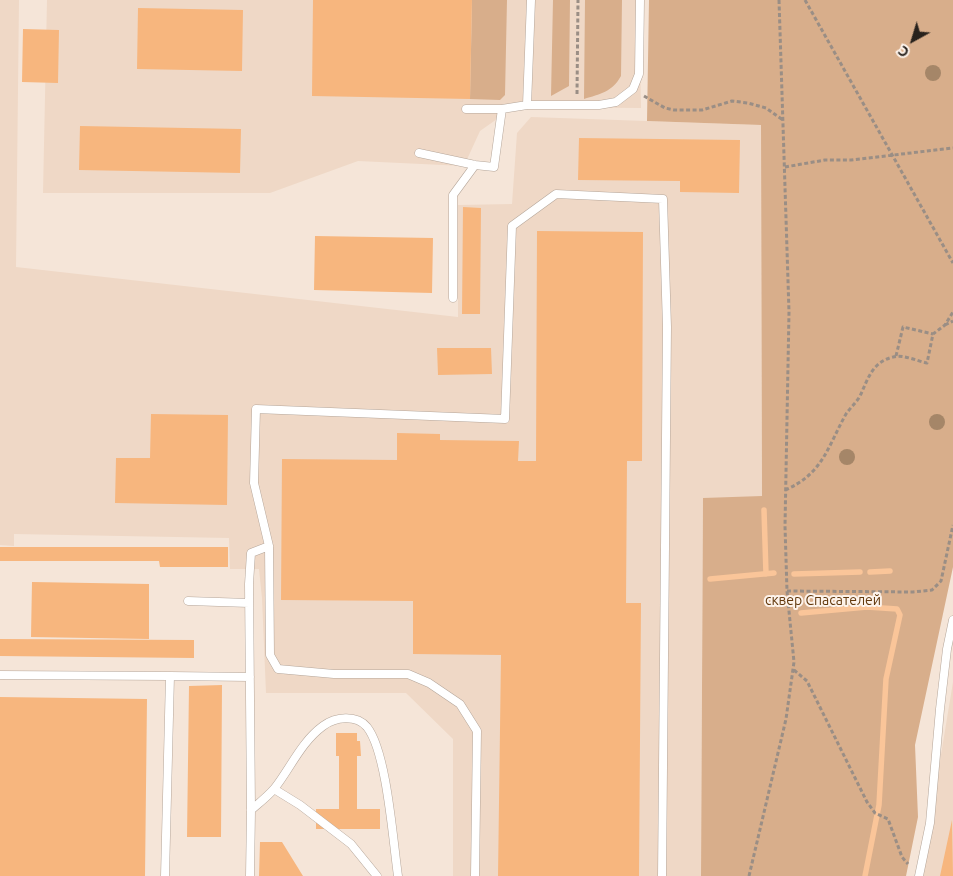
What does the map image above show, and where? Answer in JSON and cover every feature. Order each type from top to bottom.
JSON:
[{"type":"lane","points":[[527,104],[531,0]]},
{"type":"lane","points":[[466,109],[502,109],[527,104],[599,105],[616,102],[633,89],[639,74],[640,0]]},
{"type":"lane","points":[[419,153],[475,165],[494,167],[502,109]]},
{"type":"lane","points":[[453,298],[453,195],[475,165]]},
{"type":"lane","points":[[475,876],[477,731],[460,704],[429,683],[408,674],[334,674],[278,669],[270,655],[269,546],[254,483],[256,409],[505,419],[512,226],[556,194],[663,199],[668,327],[662,876]]},
{"type":"lane","points":[[250,876],[249,603],[251,554],[269,546]]},
{"type":"lane","points":[[188,601],[249,603]]},
{"type":"lane","points":[[919,876],[930,822],[940,709],[947,649],[953,620]]},
{"type":"lane","points":[[0,675],[250,677]]},
{"type":"lane","points":[[165,876],[170,676]]},
{"type":"lane","points":[[251,810],[274,789],[308,740],[322,726],[336,719],[348,718],[359,720],[367,727],[373,737],[381,764],[389,806],[398,876]]},
{"type":"lane","points":[[274,789],[300,805],[352,844],[377,876]]},
{"type":"path","points":[[577,104],[578,0]]},
{"type":"path","points":[[749,876],[786,719],[794,670],[794,653],[786,591],[785,490],[789,312],[779,0]]},
{"type":"path","points":[[805,0],[953,263]]},
{"type":"path","points":[[633,89],[665,108],[674,110],[702,110],[732,101],[759,106],[783,121]]},
{"type":"path","points":[[785,167],[825,160],[851,160],[953,148]]},
{"type":"path","points":[[785,490],[795,486],[817,467],[835,439],[847,414],[856,402],[871,371],[888,358],[896,356],[927,363],[934,334],[944,325],[953,312]]},
{"type":"path","points":[[944,325],[953,321]]},
{"type":"path","points":[[896,356],[903,327],[934,334]]},
{"type":"path","points":[[786,591],[913,592],[932,590],[941,581],[953,525]]},
{"type":"path","points":[[794,670],[807,680],[867,802],[875,813],[888,819],[902,857],[919,876]]},
{"type":"path","points":[[751,870],[755,876]]},
{"type":"shaded area","points":[[0,0],[19,0],[16,267],[458,317],[458,205],[512,204],[517,133],[531,117],[761,125],[762,497],[703,499],[701,876],[453,876],[453,739],[406,693],[266,693],[259,569],[230,569],[229,538],[14,534],[14,546],[0,545]]},
{"type":"shaded area","points":[[47,0],[639,0],[641,108],[514,107],[480,131],[464,166],[358,161],[270,193],[43,193]]},
{"type":"shaded area","points":[[953,682],[953,876],[921,876]]},
{"type":"green space","points":[[472,0],[507,0],[505,95],[500,100],[470,99]]},
{"type":"green space","points":[[553,0],[570,0],[569,86],[551,96]]},
{"type":"green space","points":[[585,0],[622,0],[621,76],[610,89],[584,99]]},
{"type":"green space","name":"cквер Спасателей","points":[[649,0],[953,0],[953,567],[915,745],[918,817],[906,876],[701,876],[703,498],[762,496],[761,125],[647,121]]},
{"type":"building","points":[[313,0],[472,0],[470,99],[312,96]]},
{"type":"building","points":[[138,8],[243,10],[242,71],[137,69]]},
{"type":"building","points":[[23,29],[59,30],[58,83],[22,82]]},
{"type":"building","points":[[80,126],[241,129],[240,173],[79,170]]},
{"type":"building","points":[[579,138],[740,140],[739,193],[680,192],[680,181],[578,180]]},
{"type":"building","points":[[463,207],[481,208],[480,314],[462,314]]},
{"type":"building","points":[[537,231],[643,232],[642,461],[627,461],[626,603],[641,603],[639,876],[498,876],[501,655],[413,654],[413,601],[281,600],[282,459],[397,460],[397,433],[440,434],[440,440],[519,441],[518,461],[536,461]]},
{"type":"building","points":[[315,236],[433,238],[432,293],[314,290]]},
{"type":"building","points":[[437,348],[491,348],[492,374],[438,375]]},
{"type":"building","points":[[151,414],[228,415],[227,505],[115,503],[116,458],[150,458]]},
{"type":"building","points":[[0,547],[228,547],[228,567],[160,567],[159,561],[0,561]]},
{"type":"building","points":[[32,582],[149,584],[149,639],[31,637]]},
{"type":"building","points":[[0,639],[194,640],[194,658],[0,656]]},
{"type":"building","points":[[222,685],[221,837],[187,837],[189,686]]},
{"type":"building","points":[[0,697],[147,699],[145,876],[0,876]]},
{"type":"building","points":[[336,733],[357,733],[357,741],[360,741],[361,756],[357,756],[357,809],[380,809],[380,829],[316,829],[316,809],[339,809],[339,756],[336,756]]},
{"type":"building","points":[[952,820],[953,876],[940,876]]},
{"type":"building","points":[[260,842],[282,842],[303,876],[259,876]]},
{"type":"waterway","points":[[764,510],[766,574]]},
{"type":"waterway","points":[[870,572],[890,571]]},
{"type":"waterway","points":[[794,574],[860,572]]},
{"type":"waterway","points":[[710,579],[774,573]]},
{"type":"waterway","points":[[801,613],[867,607],[897,609],[900,615],[886,679],[879,805],[865,876]]}]
